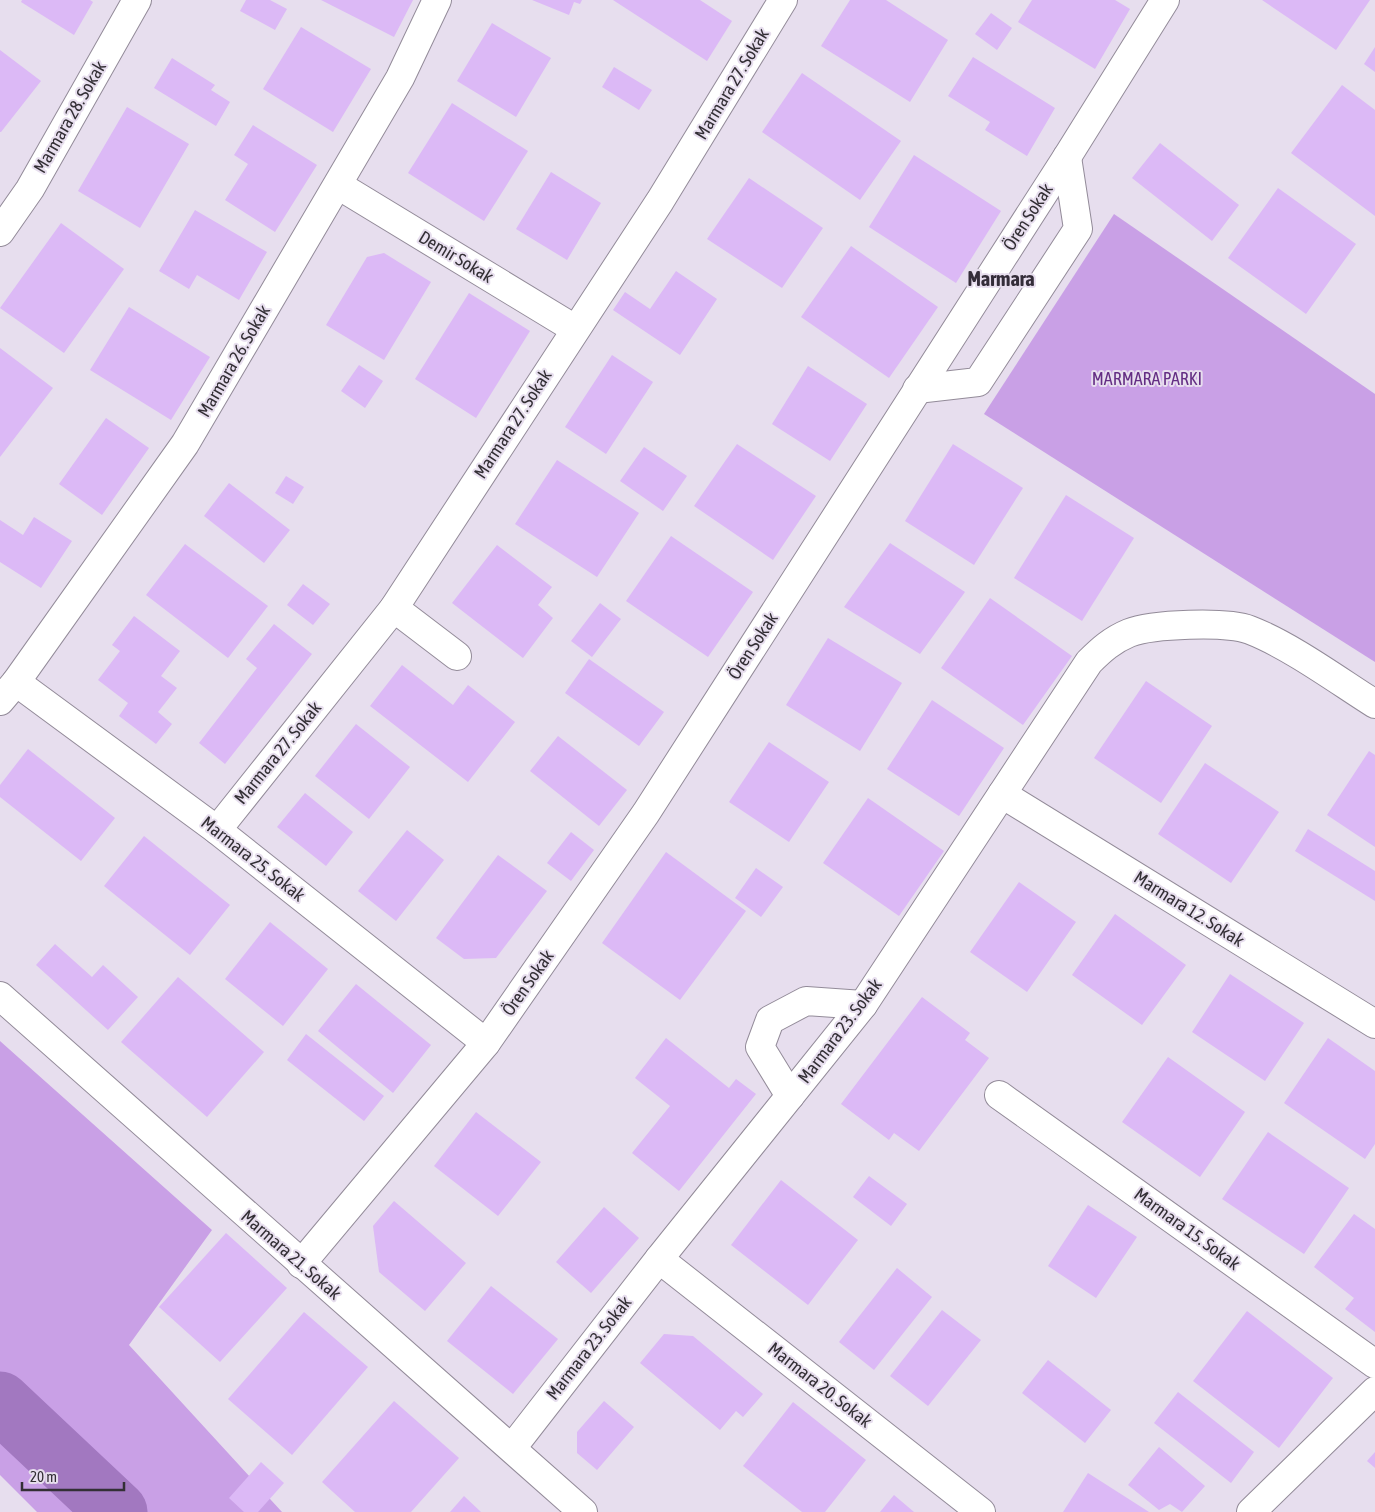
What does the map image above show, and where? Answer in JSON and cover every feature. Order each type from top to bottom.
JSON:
[{"type":"street","name":"Marmara 28. Sokak","points":[[0,232],[30,189],[136,0]]},
{"type":"street","name":"Marmara 26. Sokak","points":[[8,692],[185,444],[400,78],[437,0]]},
{"type":"street","name":"Marmara 27. Sokak","points":[[217,830],[394,608],[660,201],[783,0]]},
{"type":"street","name":"Ören Sokak","points":[[301,1264],[486,1043],[646,814],[1067,157],[1165,0]]},
{"type":"street","points":[[917,389],[978,382],[1078,229],[1067,157]]},
{"type":"street","name":"Demir Sokak","points":[[338,185],[575,329]]},
{"type":"street","points":[[394,608],[458,656]]},
{"type":"street","name":"Marmara 23. Sokak","points":[[512,1448],[659,1259],[863,1005],[1089,662],[1102,649],[1131,632],[1165,626],[1225,626],[1248,629],[1269,638],[1375,704]]},
{"type":"street","name":"Marmara 25. Sokak","points":[[8,692],[217,830],[486,1043]]},
{"type":"street","name":"Marmara 12. Sokak","points":[[1002,794],[1375,1024]]},
{"type":"street","name":"Marmara 21. Sokak","points":[[0,996],[582,1512]]},
{"type":"street","points":[[790,1096],[760,1047],[770,1020],[806,1001],[863,1005]]},
{"type":"street","name":"Marmara 15. Sokak","points":[[999,1095],[1375,1364]]},
{"type":"street","name":"Marmara 20. Sokak","points":[[659,1259],[981,1512]]},
{"type":"street","points":[[1251,1512],[1375,1391]]},
{"type":"green space","name":"MARMARA PARKI","points":[[1114,214],[1375,394],[1375,662],[984,414]]},
{"type":"green space","points":[[0,1041],[212,1230],[129,1345],[282,1512],[37,1512],[0,1475]]},
{"type":"building","points":[[22,0],[90,0],[93,2],[74,35],[21,2]]},
{"type":"building","points":[[246,0],[270,0],[287,9],[275,30],[240,11]]},
{"type":"building","points":[[321,0],[413,0],[394,37]]},
{"type":"building","points":[[532,0],[582,0],[580,4],[574,2],[569,15]]},
{"type":"building","points":[[613,0],[700,0],[732,21],[707,61]]},
{"type":"building","points":[[850,0],[886,0],[948,40],[910,102],[821,46]]},
{"type":"building","points":[[1032,0],[1115,0],[1130,9],[1095,69],[1018,22]]},
{"type":"building","points":[[1262,0],[1370,0],[1336,50]]},
{"type":"building","points":[[991,13],[1012,28],[997,50],[975,34]]},
{"type":"building","points":[[492,23],[551,58],[516,117],[457,81]]},
{"type":"building","points":[[301,27],[371,69],[333,132],[263,89]]},
{"type":"building","points":[[1375,47],[1375,72],[1364,64]]},
{"type":"building","points":[[0,50],[41,81],[1,132],[0,132]]},
{"type":"building","points":[[973,57],[1055,108],[1027,156],[985,130],[990,122],[948,96]]},
{"type":"building","points":[[172,58],[215,85],[211,90],[230,102],[216,126],[154,88]]},
{"type":"building","points":[[614,67],[652,90],[639,110],[602,87]]},
{"type":"building","points":[[802,73],[901,141],[860,200],[762,132]]},
{"type":"building","points":[[1342,85],[1375,110],[1375,216],[1291,153]]},
{"type":"building","points":[[452,103],[528,151],[484,221],[408,173]]},
{"type":"building","points":[[127,107],[189,144],[140,228],[78,191]]},
{"type":"building","points":[[253,125],[317,165],[275,232],[225,200],[248,164],[234,155]]},
{"type":"building","points":[[1160,143],[1239,205],[1212,241],[1132,178]]},
{"type":"building","points":[[914,155],[1001,211],[956,283],[869,227]]},
{"type":"building","points":[[551,172],[601,203],[567,260],[516,229]]},
{"type":"building","points":[[749,178],[823,228],[782,288],[707,239]]},
{"type":"building","points":[[1278,188],[1356,244],[1306,314],[1228,258]]},
{"type":"building","points":[[195,210],[267,252],[239,300],[197,275],[189,289],[159,271]]},
{"type":"building","points":[[61,223],[124,269],[64,353],[0,308]]},
{"type":"building","points":[[851,246],[938,307],[889,378],[801,317]]},
{"type":"building","points":[[384,253],[431,282],[384,360],[326,325],[367,257]]},
{"type":"building","points":[[676,271],[717,299],[680,355],[613,310],[625,292],[650,309]]},
{"type":"building","points":[[469,293],[530,331],[476,418],[415,379]]},
{"type":"building","points":[[129,307],[210,357],[171,420],[90,370]]},
{"type":"building","points":[[0,348],[53,388],[0,457]]},
{"type":"building","points":[[612,355],[653,382],[606,454],[565,427]]},
{"type":"building","points":[[359,365],[383,381],[365,408],[341,391]]},
{"type":"building","points":[[808,366],[867,404],[830,461],[772,424]]},
{"type":"building","points":[[106,418],[149,448],[102,515],[59,484]]},
{"type":"building","points":[[737,444],[816,496],[773,560],[694,506]]},
{"type":"building","points":[[953,444],[1023,488],[974,565],[905,521]]},
{"type":"building","points":[[644,447],[687,476],[663,511],[620,481]]},
{"type":"building","points":[[557,460],[639,513],[597,577],[515,524]]},
{"type":"building","points":[[286,476],[304,487],[293,504],[275,493]]},
{"type":"building","points":[[229,483],[290,530],[264,563],[204,516]]},
{"type":"building","points":[[1066,495],[1134,538],[1082,621],[1014,578]]},
{"type":"building","points":[[34,517],[72,541],[41,588],[0,562],[0,520],[23,535]]},
{"type":"building","points":[[671,536],[753,592],[708,657],[626,601]]},
{"type":"building","points":[[890,543],[965,592],[920,654],[844,607]]},
{"type":"building","points":[[185,544],[268,606],[228,658],[146,595]]},
{"type":"building","points":[[497,545],[552,587],[538,605],[553,618],[523,658],[452,603]]},
{"type":"building","points":[[303,584],[330,604],[313,625],[287,605]]},
{"type":"building","points":[[990,598],[1072,656],[1023,725],[941,668]]},
{"type":"building","points":[[600,603],[621,619],[592,657],[571,641]]},
{"type":"building","points":[[134,616],[180,651],[161,676],[177,688],[158,712],[172,724],[156,744],[119,716],[128,703],[98,680],[120,651],[112,645]]},
{"type":"building","points":[[274,624],[312,654],[225,764],[199,743],[257,668],[246,659]]},
{"type":"building","points":[[828,638],[902,683],[860,751],[786,705]]},
{"type":"building","points":[[589,659],[664,712],[639,746],[565,693]]},
{"type":"building","points":[[402,665],[453,705],[468,685],[515,722],[468,782],[370,706]]},
{"type":"building","points":[[1146,681],[1212,726],[1161,803],[1094,758]]},
{"type":"building","points":[[932,700],[1004,748],[959,816],[887,769]]},
{"type":"building","points":[[356,724],[410,767],[369,819],[315,776]]},
{"type":"building","points":[[558,736],[627,790],[599,826],[530,771]]},
{"type":"building","points":[[769,742],[829,782],[789,842],[729,802]]},
{"type":"building","points":[[28,749],[115,818],[81,861],[0,797],[0,785]]},
{"type":"building","points":[[1369,751],[1375,755],[1375,847],[1327,815]]},
{"type":"building","points":[[1205,763],[1279,812],[1231,883],[1158,834]]},
{"type":"building","points":[[305,793],[353,832],[326,866],[277,827]]},
{"type":"building","points":[[868,798],[944,851],[899,916],[823,863]]},
{"type":"building","points":[[1308,829],[1375,871],[1375,901],[1295,851]]},
{"type":"building","points":[[407,830],[444,860],[396,921],[358,891]]},
{"type":"building","points":[[571,832],[594,850],[571,881],[547,863]]},
{"type":"building","points":[[144,836],[230,905],[190,955],[104,886]]},
{"type":"building","points":[[666,852],[746,911],[680,1000],[602,943]]},
{"type":"building","points":[[498,855],[547,891],[496,958],[464,959],[436,938]]},
{"type":"building","points":[[756,868],[783,887],[761,917],[735,898]]},
{"type":"building","points":[[1019,882],[1076,922],[1027,992],[970,952]]},
{"type":"building","points":[[1115,914],[1186,965],[1142,1025],[1072,975]]},
{"type":"building","points":[[270,922],[328,969],[283,1026],[225,979]]},
{"type":"building","points":[[55,944],[92,977],[103,965],[138,997],[108,1030],[36,965]]},
{"type":"building","points":[[1230,974],[1304,1023],[1265,1081],[1192,1032]]},
{"type":"building","points":[[178,977],[264,1052],[207,1117],[121,1042]]},
{"type":"building","points":[[356,984],[431,1045],[393,1093],[318,1031]]},
{"type":"building","points":[[922,997],[970,1033],[965,1040],[989,1058],[919,1151],[894,1133],[889,1140],[841,1104]]},
{"type":"building","points":[[306,1034],[384,1096],[364,1121],[287,1060]]},
{"type":"building","points":[[666,1038],[729,1088],[736,1079],[756,1094],[679,1191],[632,1153],[670,1106],[635,1078]]},
{"type":"building","points":[[1328,1038],[1375,1071],[1375,1144],[1365,1159],[1284,1103]]},
{"type":"building","points":[[1168,1057],[1245,1112],[1200,1177],[1122,1122]]},
{"type":"building","points":[[476,1112],[541,1162],[498,1216],[434,1166]]},
{"type":"building","points":[[1268,1132],[1349,1188],[1304,1254],[1222,1199]]},
{"type":"building","points":[[869,1176],[907,1204],[891,1226],[853,1197]]},
{"type":"building","points":[[781,1180],[858,1240],[808,1305],[731,1245]]},
{"type":"building","points":[[394,1201],[466,1263],[425,1311],[379,1272],[373,1226]]},
{"type":"building","points":[[1088,1205],[1137,1237],[1096,1298],[1048,1266]]},
{"type":"building","points":[[604,1207],[639,1238],[591,1293],[556,1262]]},
{"type":"building","points":[[1354,1214],[1375,1229],[1375,1332],[1345,1309],[1354,1298],[1314,1267]]},
{"type":"building","points":[[226,1233],[287,1288],[220,1362],[159,1307]]},
{"type":"building","points":[[897,1268],[932,1297],[874,1370],[839,1342]]},
{"type":"building","points":[[491,1286],[558,1339],[513,1394],[447,1341]]},
{"type":"building","points":[[942,1310],[981,1340],[928,1406],[890,1376]]},
{"type":"building","points":[[1247,1311],[1333,1378],[1279,1448],[1193,1381]]},
{"type":"building","points":[[304,1312],[368,1367],[292,1455],[228,1399]]},
{"type":"building","points":[[664,1334],[693,1336],[763,1394],[743,1417],[736,1411],[720,1430],[640,1363]]},
{"type":"building","points":[[1048,1360],[1111,1410],[1085,1443],[1022,1393]]},
{"type":"building","points":[[1178,1392],[1254,1452],[1231,1483],[1154,1423]]},
{"type":"building","points":[[394,1401],[459,1458],[411,1512],[355,1512],[322,1482]]},
{"type":"building","points":[[604,1401],[634,1427],[597,1470],[577,1453],[577,1432]]},
{"type":"building","points":[[793,1402],[866,1460],[825,1512],[802,1512],[743,1466]]},
{"type":"building","points":[[1159,1447],[1205,1486],[1182,1512],[1170,1504],[1159,1510],[1128,1485]]},
{"type":"building","points":[[1375,1452],[1375,1468],[1367,1461]]},
{"type":"building","points":[[261,1462],[284,1483],[258,1512],[244,1512],[229,1498]]},
{"type":"building","points":[[1088,1473],[1149,1512],[1063,1512]]},
{"type":"building","points":[[894,1495],[914,1512],[880,1512]]},
{"type":"building","points":[[464,1496],[481,1512],[450,1512]]},
{"type":"waterway","points":[[0,1402],[117,1512]]},
{"type":"district","name":"Marmara","points":[[1001,279]]}]
